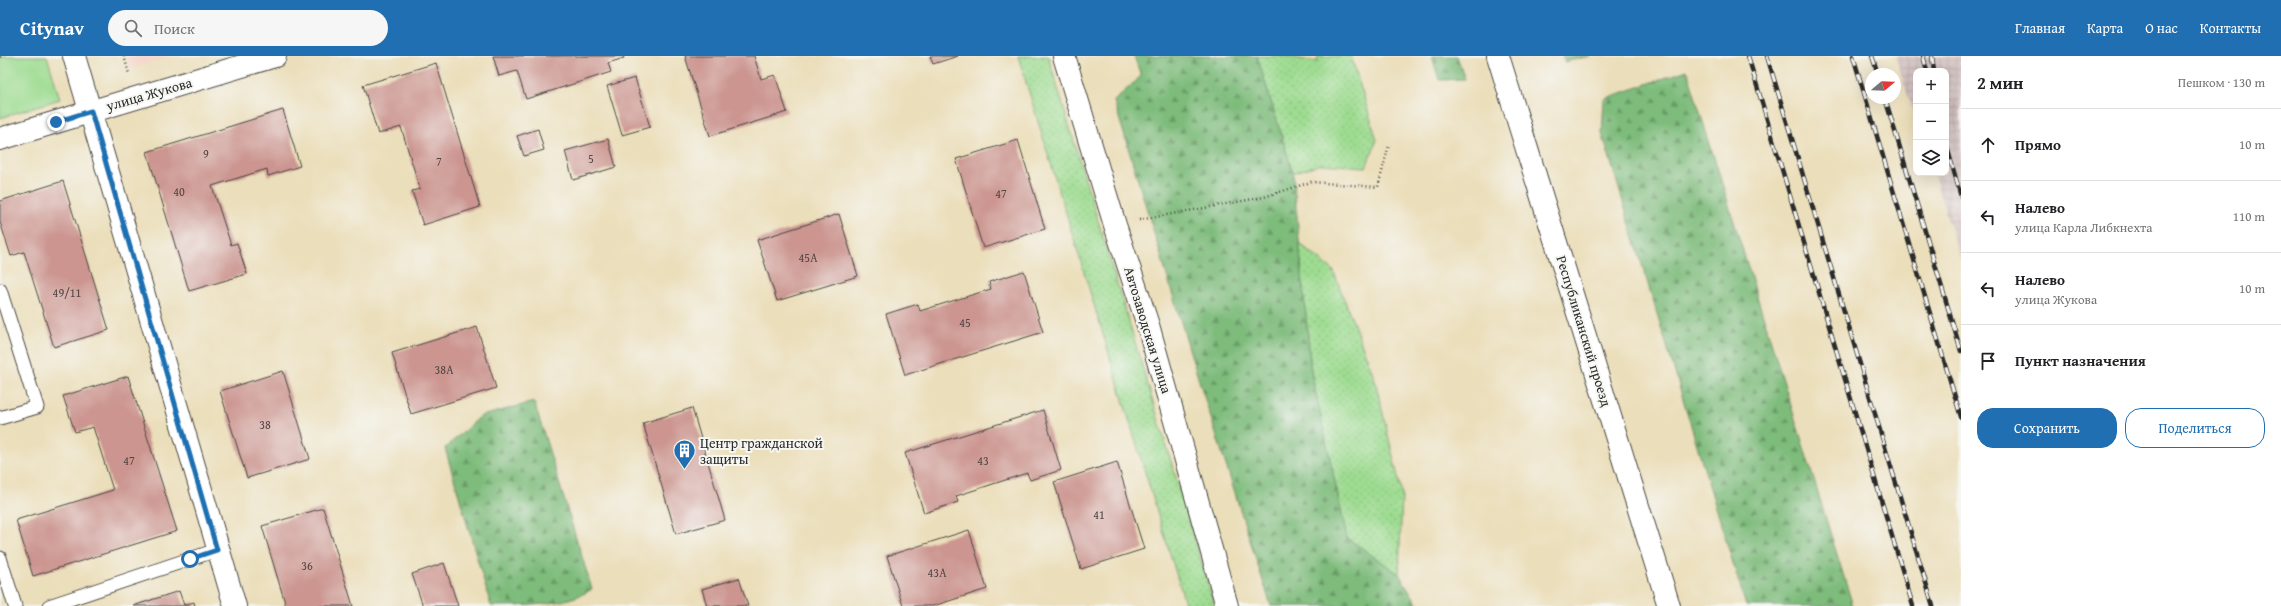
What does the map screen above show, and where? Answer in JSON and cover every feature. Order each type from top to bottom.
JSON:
[{"type":"street","points":[[74,56],[217,550],[235,606]]},
{"type":"street","name":"улица Жукова","points":[[0,139],[91,111],[137,99],[275,56]]},
{"type":"street","name":"Автозаводская улица","points":[[1064,56],[1115,225],[1148,325],[1227,606]]},
{"type":"street","name":"Республиканский проезд","points":[[1498,56],[1669,606]]},
{"type":"lane","points":[[0,290],[37,407],[0,418]]},
{"type":"lane","points":[[49,606],[217,550]]},
{"type":"lane","points":[[0,558],[14,606]]},
{"type":"path","points":[[124,56],[129,74]]},
{"type":"path","points":[[1115,225],[1264,197],[1311,182],[1378,187],[1389,145]]},
{"type":"shaded area","points":[[126,56],[173,56],[130,69]]},
{"type":"shaded area","points":[[1895,56],[1961,56],[1961,261],[1934,176],[1949,176],[1949,68],[1913,68],[1913,112],[1901,75],[1901,68],[1899,68]]},
{"type":"green space","points":[[0,56],[47,56],[60,99],[0,118]]},
{"type":"green space","points":[[1018,56],[1048,56],[1215,606],[1186,606]]},
{"type":"green space","points":[[1134,56],[1257,56],[1293,173],[1311,371],[1347,538],[1399,574],[1419,606],[1271,606],[1194,365],[1114,101],[1141,76]]},
{"type":"green space","points":[[1257,56],[1284,56],[1317,62],[1318,56],[1351,56],[1377,140],[1366,167],[1320,164],[1293,173]]},
{"type":"green space","points":[[1432,56],[1457,56],[1465,79],[1439,80]]},
{"type":"green space","points":[[1562,56],[1590,56],[1565,62]]},
{"type":"green space","points":[[1687,70],[1853,606],[1746,606],[1602,133],[1604,99]]},
{"type":"green space","points":[[1299,243],[1333,270],[1374,376],[1402,494],[1399,574],[1347,538],[1311,371]]},
{"type":"green space","points":[[534,402],[592,589],[582,595],[557,602],[517,606],[491,606],[445,448],[481,416]]},
{"type":"building","points":[[493,56],[623,56],[624,58],[608,63],[611,72],[526,99],[517,71],[499,76]]},
{"type":"building","points":[[685,56],[754,56],[761,79],[775,75],[787,112],[710,136]]},
{"type":"building","points":[[930,56],[958,56],[933,64]]},
{"type":"building","points":[[436,63],[480,207],[423,225],[412,191],[420,189],[401,127],[378,134],[363,85]]},
{"type":"building","points":[[635,78],[650,127],[622,135],[607,86]]},
{"type":"building","points":[[283,110],[300,166],[268,176],[267,169],[212,186],[231,245],[237,243],[247,274],[189,291],[147,152]]},
{"type":"building","points":[[538,129],[544,150],[524,156],[517,136]]},
{"type":"building","points":[[608,139],[616,167],[573,180],[565,151]]},
{"type":"building","points":[[1018,140],[1045,229],[983,248],[956,159]]},
{"type":"building","points":[[63,181],[109,330],[54,347],[24,252],[11,256],[0,222],[0,201]]},
{"type":"building","points":[[839,214],[858,276],[777,301],[757,240]]},
{"type":"building","points":[[1024,271],[1043,332],[905,375],[886,314],[918,304],[920,311],[991,289],[989,282]]},
{"type":"building","points":[[477,327],[496,388],[411,414],[392,353]]},
{"type":"building","points":[[283,371],[310,459],[247,478],[220,391]]},
{"type":"building","points":[[128,376],[177,531],[33,576],[16,520],[113,490],[93,427],[75,432],[63,396]]},
{"type":"building","name":"Центр гражданской защиты","points":[[692,408],[725,520],[676,534],[643,423]]},
{"type":"building","points":[[1043,410],[1061,470],[1030,480],[1027,473],[956,496],[958,502],[924,513],[905,453]]},
{"type":"building","points":[[1117,462],[1144,549],[1081,569],[1054,482]]},
{"type":"building","points":[[323,508],[353,606],[286,606],[262,526]]},
{"type":"building","points":[[969,530],[987,589],[933,606],[903,606],[887,556]]},
{"type":"building","points":[[444,563],[458,606],[423,606],[412,574]]},
{"type":"building","points":[[739,578],[748,606],[707,606],[702,589]]},
{"type":"building","points":[[179,591],[184,605],[194,602],[195,606],[133,606]]},
{"type":"railway","points":[[1748,56],[1913,606]]},
{"type":"railway","points":[[1767,56],[1933,606]]},
{"type":"railway","points":[[1853,56],[1961,417]]},
{"type":"railway","points":[[1872,56],[1876,68]]},
{"type":"railway","points":[[1923,56],[1926,68]]},
{"type":"railway","points":[[1932,56],[1934,68]]},
{"type":"railway","points":[[1887,104],[1961,351]]},
{"type":"railway","points":[[1949,154],[1961,197]]},
{"type":"place","name":"Центр гражданской защиты","points":[[684,470]]},
{"type":"route","points":[[56,122],[91,111],[217,550],[190,559]]}]
